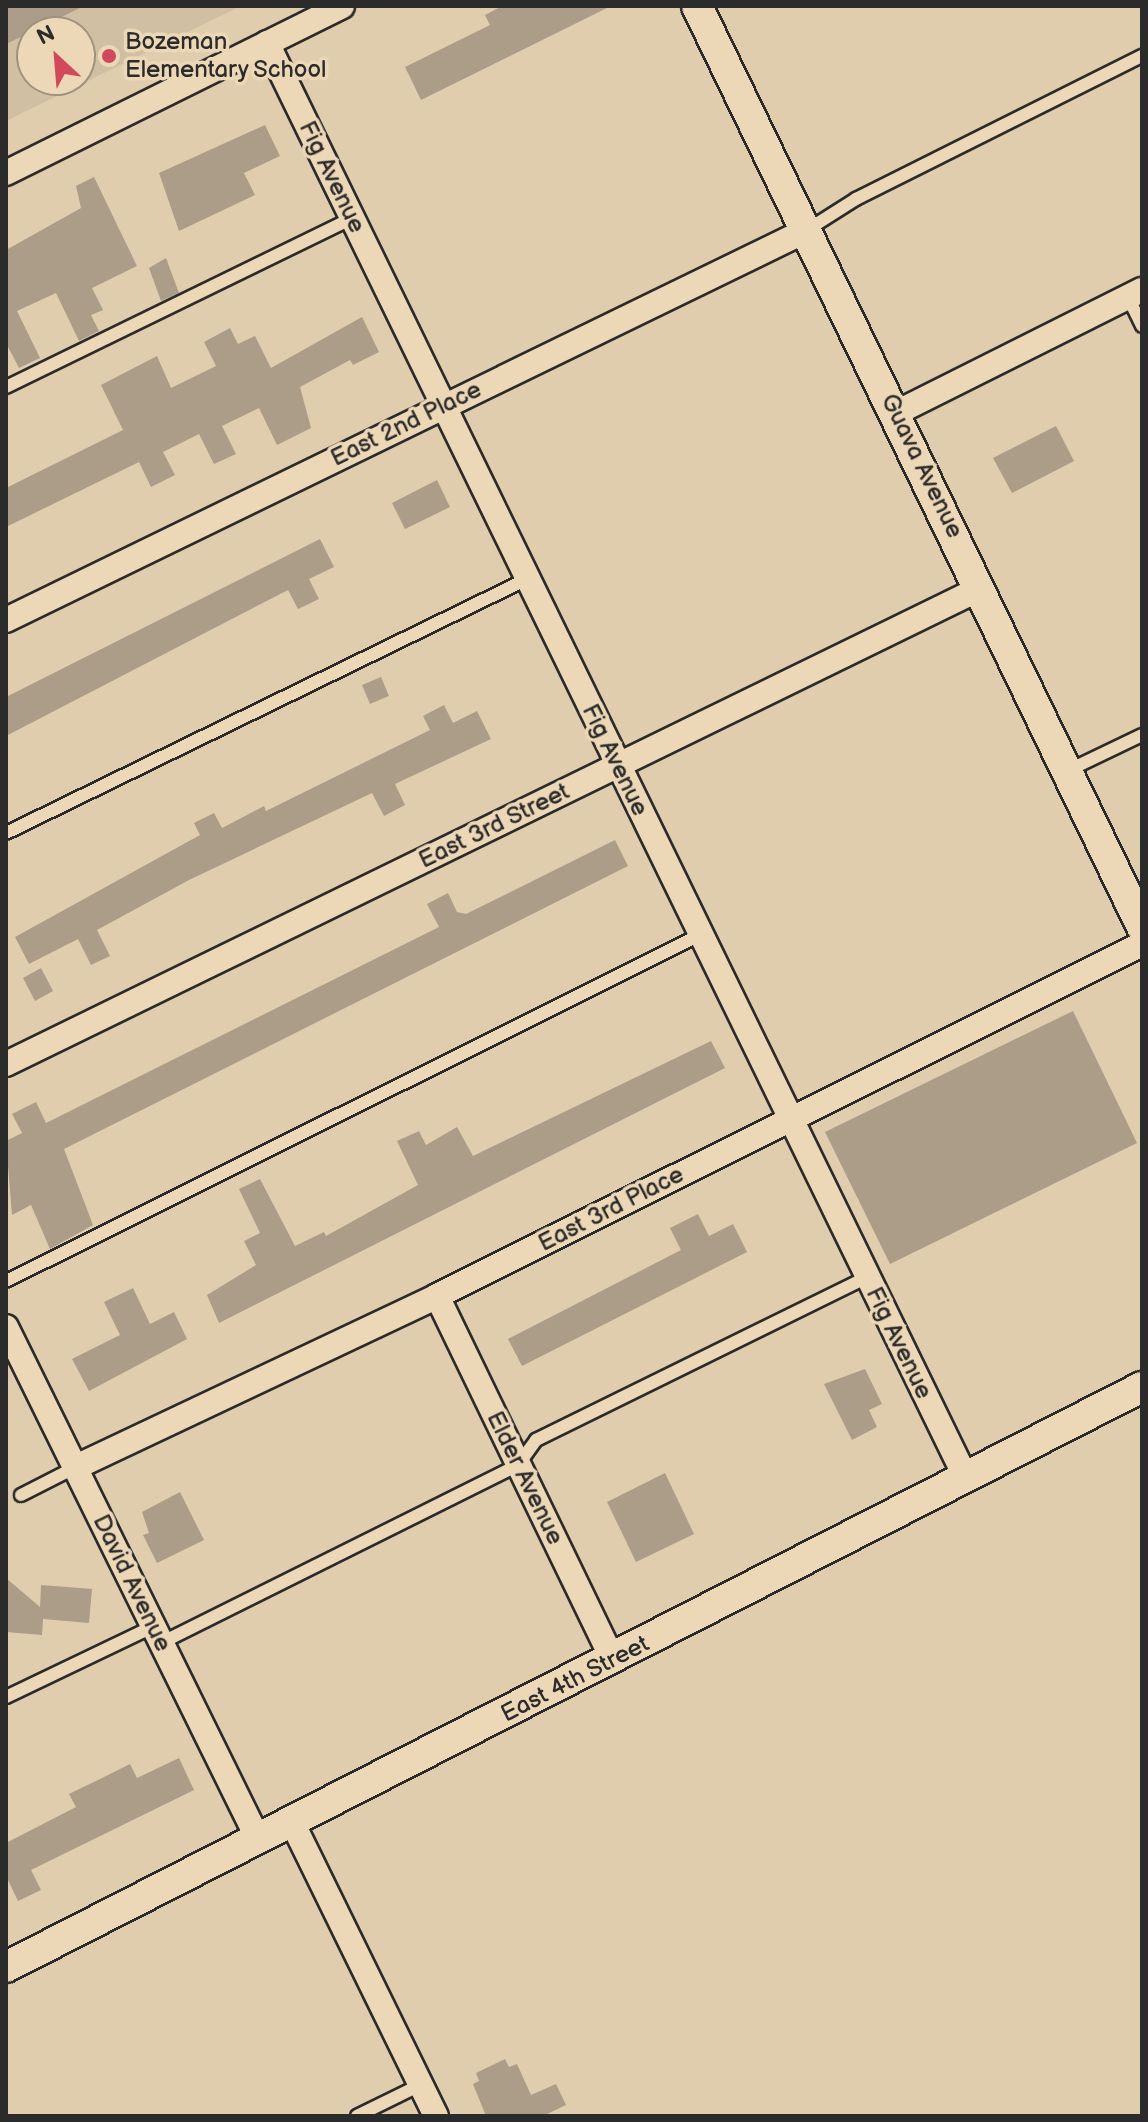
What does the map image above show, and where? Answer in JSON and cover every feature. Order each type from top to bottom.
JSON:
[{"type":"street","points":[[6,173],[342,6]]},
{"type":"street","name":"Guava Avenue","points":[[697,6],[1069,770],[1142,927]]},
{"type":"street","name":"Fig Avenue","points":[[267,43],[965,1476]]},
{"type":"street","name":"East 2nd Place","points":[[6,620],[807,230]]},
{"type":"street","points":[[896,413],[1135,293]]},
{"type":"street","name":"East 3rd Street","points":[[6,1064],[981,588]]},
{"type":"street","name":"East 3rd Place","points":[[76,1467],[437,1296],[1142,944]]},
{"type":"street","name":"Elder Avenue","points":[[437,1296],[613,1660]]},
{"type":"street","name":"David Avenue","points":[[6,1327],[258,1839]]},
{"type":"street","name":"East 4th Street","points":[[6,1967],[613,1660],[1142,1387]]},
{"type":"street","points":[[292,1822],[436,2116]]},
{"type":"lane","points":[[807,230],[856,199],[1142,56]]},
{"type":"lane","points":[[6,387],[352,218]]},
{"type":"lane","points":[[1135,293],[1142,326]]},
{"type":"lane","points":[[6,833],[527,579]]},
{"type":"lane","points":[[1069,770],[1142,735]]},
{"type":"lane","points":[[6,1281],[700,935]]},
{"type":"lane","points":[[6,1697],[156,1635],[518,1465],[536,1440],[867,1277]]},
{"type":"lane","points":[[21,1495],[76,1467]]},
{"type":"lane","points":[[357,2116],[420,2085]]},
{"type":"shaded area","name":"Bozeman Elementary School","points":[[6,6],[241,6],[96,77],[96,16],[16,16],[16,96],[57,96],[6,121]]},
{"type":"building","points":[[6,6],[84,6],[63,16],[16,16],[16,39],[6,44]]},
{"type":"building","points":[[502,6],[611,6],[421,100],[405,67],[490,25],[485,15]]},
{"type":"building","points":[[265,125],[280,156],[244,173],[255,195],[179,231],[159,173]]},
{"type":"building","points":[[94,177],[137,266],[92,288],[103,310],[91,315],[99,331],[79,341],[56,293],[17,311],[40,358],[19,368],[6,343],[6,250],[81,208],[76,186]]},
{"type":"building","points":[[166,258],[179,293],[161,301],[149,268]]},
{"type":"building","points":[[362,317],[379,352],[353,365],[350,360],[300,387],[311,428],[277,445],[259,408],[222,426],[236,454],[214,464],[199,434],[163,452],[175,475],[151,487],[139,462],[6,527],[6,488],[123,430],[101,385],[157,356],[171,388],[216,366],[204,342],[230,328],[238,344],[255,336],[271,368]]},
{"type":"building","points":[[1056,426],[1074,461],[1012,493],[993,458]]},
{"type":"building","points":[[437,480],[450,507],[405,529],[392,503]]},
{"type":"building","points":[[320,539],[334,567],[309,579],[319,599],[298,609],[288,590],[6,736],[6,697]]},
{"type":"building","points":[[381,677],[389,696],[370,704],[362,685]]},
{"type":"building","points":[[444,705],[453,723],[477,711],[491,739],[395,784],[405,805],[384,816],[372,793],[189,880],[97,930],[110,956],[91,965],[78,939],[29,964],[15,937],[200,835],[194,823],[214,813],[222,828],[264,806],[266,811],[430,730],[423,716]]},
{"type":"building","points":[[615,840],[628,866],[64,1149],[93,1225],[50,1249],[31,1205],[12,1215],[6,1141],[22,1133],[12,1114],[36,1102],[46,1123],[439,927],[427,904],[448,893],[457,912],[466,914]]},
{"type":"building","points":[[41,968],[53,991],[35,1001],[23,978]]},
{"type":"building","points":[[1073,1011],[1137,1143],[890,1264],[825,1132]]},
{"type":"building","points":[[711,1041],[725,1068],[219,1323],[207,1295],[256,1265],[244,1241],[260,1233],[239,1189],[260,1179],[295,1246],[324,1232],[326,1236],[418,1185],[397,1141],[419,1131],[426,1145],[457,1127],[473,1156]]},
{"type":"building","points":[[698,1214],[709,1236],[733,1224],[747,1252],[522,1366],[508,1339],[681,1250],[670,1228]]},
{"type":"building","points":[[133,1288],[150,1324],[174,1312],[187,1339],[89,1391],[72,1359],[120,1335],[104,1302]]},
{"type":"building","points":[[865,1369],[882,1404],[869,1410],[877,1427],[852,1440],[824,1384]]},
{"type":"building","points":[[665,1473],[694,1534],[636,1562],[607,1502]]},
{"type":"building","points":[[180,1492],[204,1540],[157,1563],[143,1535],[149,1533],[142,1512]]},
{"type":"building","points":[[6,1578],[40,1607],[41,1585],[92,1589],[89,1623],[43,1619],[42,1635],[6,1632]]},
{"type":"building","points":[[179,1758],[194,1790],[31,1870],[41,1890],[18,1901],[6,1876],[6,1843],[76,1807],[69,1794],[130,1764],[137,1778]]},
{"type":"building","points":[[505,2059],[509,2067],[517,2064],[531,2095],[556,2084],[566,2105],[543,2116],[486,2116],[473,2084],[479,2081],[476,2073]]},
{"type":"place","name":"Bozeman Elementary School","points":[[109,56]]}]
